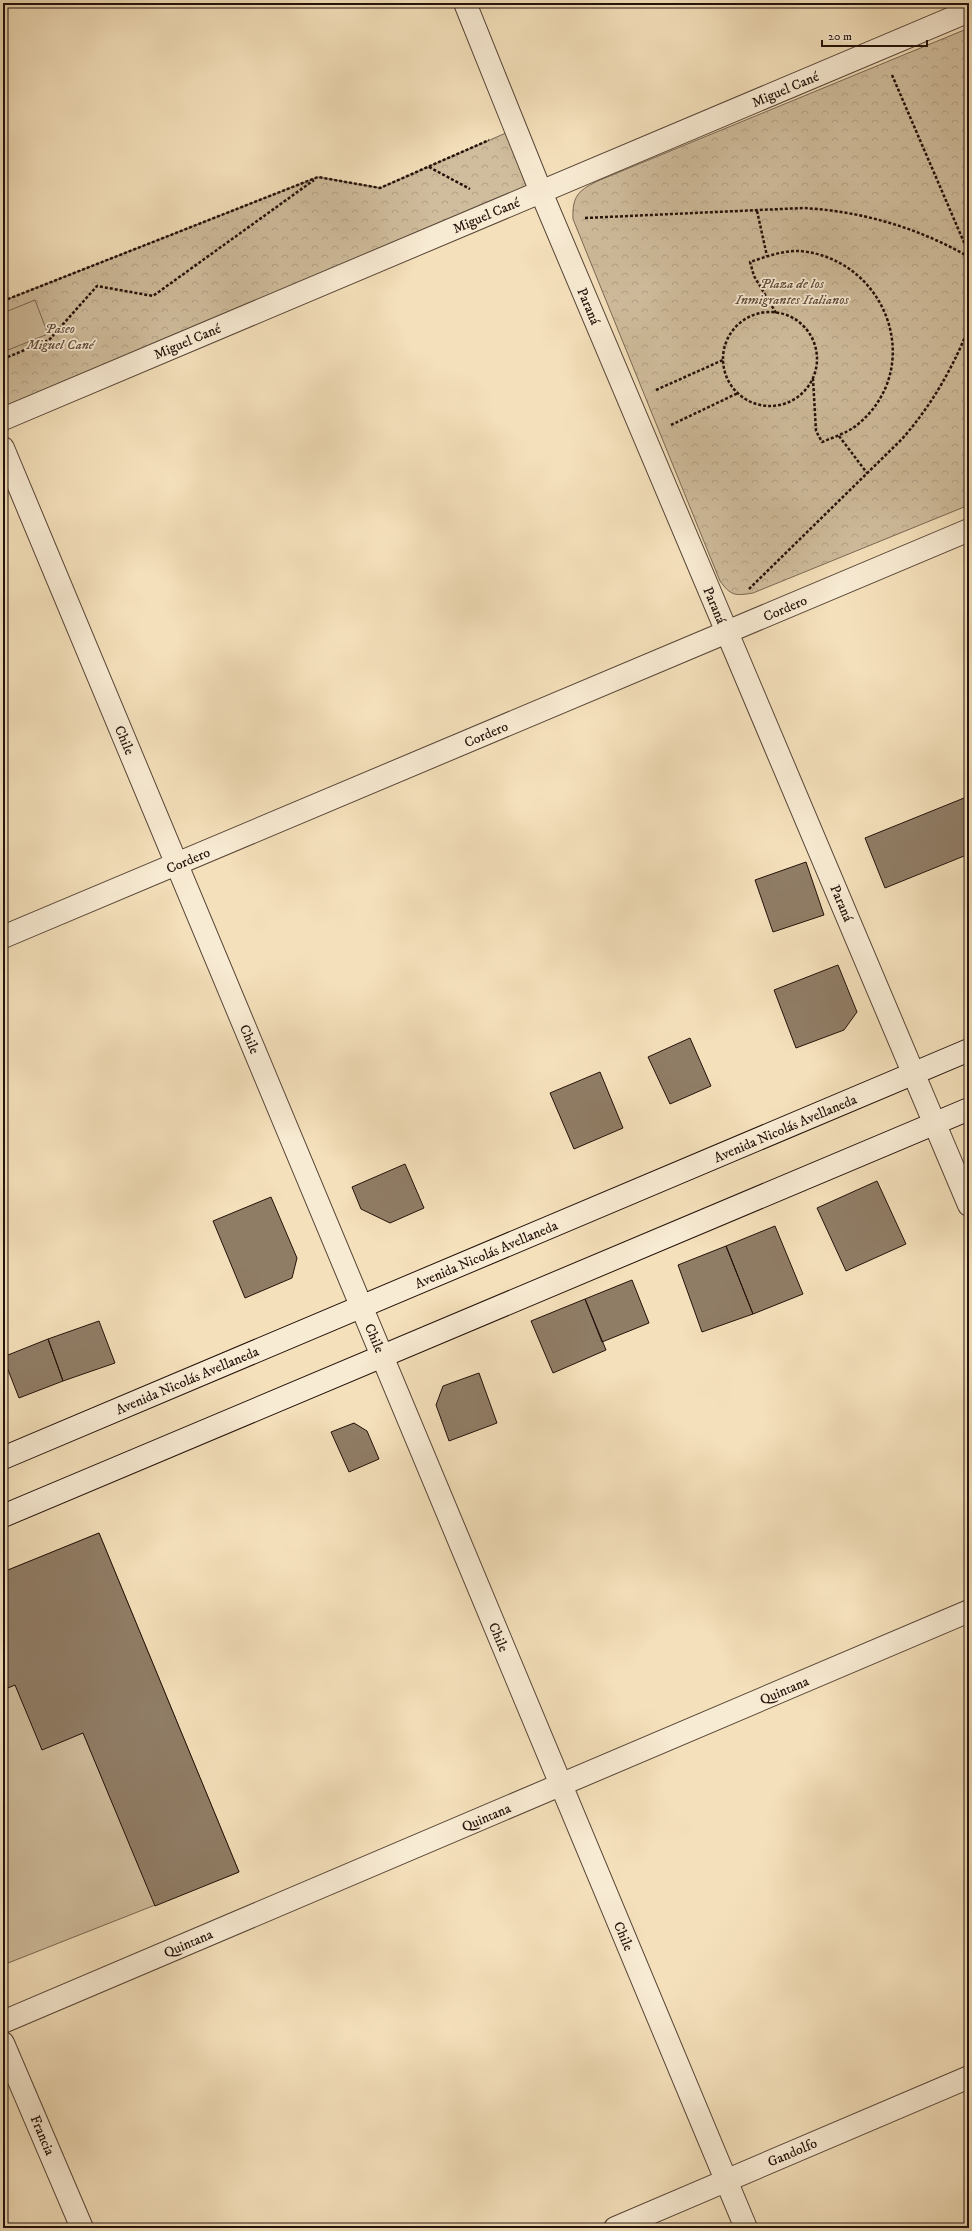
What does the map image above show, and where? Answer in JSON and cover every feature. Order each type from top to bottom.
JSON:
[{"type":"street","name":"Paraná","points":[[465,3],[541,192],[915,1073],[934,1124],[969,1205]]},
{"type":"street","name":"Miguel Cané","points":[[3,419],[969,11]]},
{"type":"street","name":"Chile","points":[[3,448],[746,2228]]},
{"type":"street","name":"Cordero","points":[[3,937],[177,864],[724,625],[969,530]]},
{"type":"street","name":"Avenida Nicolás Avellaneda","points":[[3,1458],[969,1050]]},
{"type":"street","points":[[3,1516],[969,1109]]},
{"type":"street","name":"Quintana","points":[[3,2022],[969,1611]]},
{"type":"street","name":"Francia","points":[[3,2043],[82,2228]]},
{"type":"street","name":"Gandolfo","points":[[615,2228],[969,2077]]},
{"type":"path","points":[[881,48],[969,255]]},
{"type":"path","points":[[3,301],[318,177],[380,188],[515,129]]},
{"type":"path","points":[[428,167],[481,195],[489,213]]},
{"type":"path","points":[[3,359],[49,340],[97,286],[153,296],[318,177]]},
{"type":"path","points":[[553,220],[803,208],[828,210],[854,215],[916,232],[969,255]]},
{"type":"path","points":[[757,211],[767,256]]},
{"type":"path","points":[[776,313],[754,276],[750,262],[767,256],[799,251],[834,258],[861,278],[882,304],[893,336],[891,369],[888,380],[878,400],[868,414],[856,426],[839,436],[822,442],[816,431],[813,379]]},
{"type":"path","points":[[767,312],[776,313],[783,314],[798,321],[809,333],[817,353],[818,364],[813,379],[804,393],[791,402],[775,407],[760,406],[746,400],[738,393],[727,378],[723,360],[724,349],[730,335],[740,324],[752,316],[767,312]]},
{"type":"path","points":[[724,625],[918,420],[950,369],[969,327]]},
{"type":"path","points":[[630,402],[723,360]]},
{"type":"path","points":[[645,438],[738,393]]},
{"type":"path","points":[[839,436],[867,473]]},
{"type":"green space","name":"Plaza de los Inmigrantes Italianos","points":[[969,28],[969,505],[753,593],[734,594],[727,590],[720,581],[573,219],[574,204],[578,194],[582,190],[600,180]]},
{"type":"green space","name":"Paseo Miguel Cané","points":[[515,129],[541,192],[3,419],[3,301],[318,177],[380,188]]},
{"type":"green space","points":[[35,300],[48,334],[3,352],[3,313]]},
{"type":"green space","points":[[99,1533],[239,1872],[3,1965],[3,1572]]},
{"type":"building","points":[[969,796],[969,854],[885,888],[865,838]]},
{"type":"building","points":[[806,862],[824,915],[773,932],[755,880]]},
{"type":"building","points":[[838,965],[857,1012],[844,1030],[796,1048],[774,990]]},
{"type":"building","points":[[690,1038],[711,1086],[670,1104],[648,1057]]},
{"type":"building","points":[[600,1072],[623,1128],[574,1149],[550,1093]]},
{"type":"building","points":[[405,1164],[424,1208],[390,1223],[361,1209],[352,1187]]},
{"type":"building","points":[[877,1181],[906,1244],[846,1271],[817,1208]]},
{"type":"building","points":[[271,1197],[297,1258],[292,1278],[245,1298],[213,1221]]},
{"type":"building","points":[[775,1226],[803,1294],[753,1314],[726,1246]]},
{"type":"building","points":[[726,1246],[753,1314],[702,1332],[678,1265]]},
{"type":"building","points":[[632,1280],[649,1323],[602,1342],[585,1299]]},
{"type":"building","points":[[585,1299],[606,1350],[553,1373],[531,1321]]},
{"type":"building","points":[[99,1321],[115,1363],[63,1381],[48,1339]]},
{"type":"building","points":[[48,1339],[63,1381],[19,1398],[3,1357]]},
{"type":"building","points":[[479,1373],[497,1423],[449,1441],[436,1405],[443,1386]]},
{"type":"building","points":[[354,1423],[367,1431],[379,1459],[349,1472],[331,1432]]},
{"type":"building","points":[[99,1533],[239,1872],[155,1906],[83,1733],[42,1750],[15,1685],[3,1690],[3,1572]]}]
